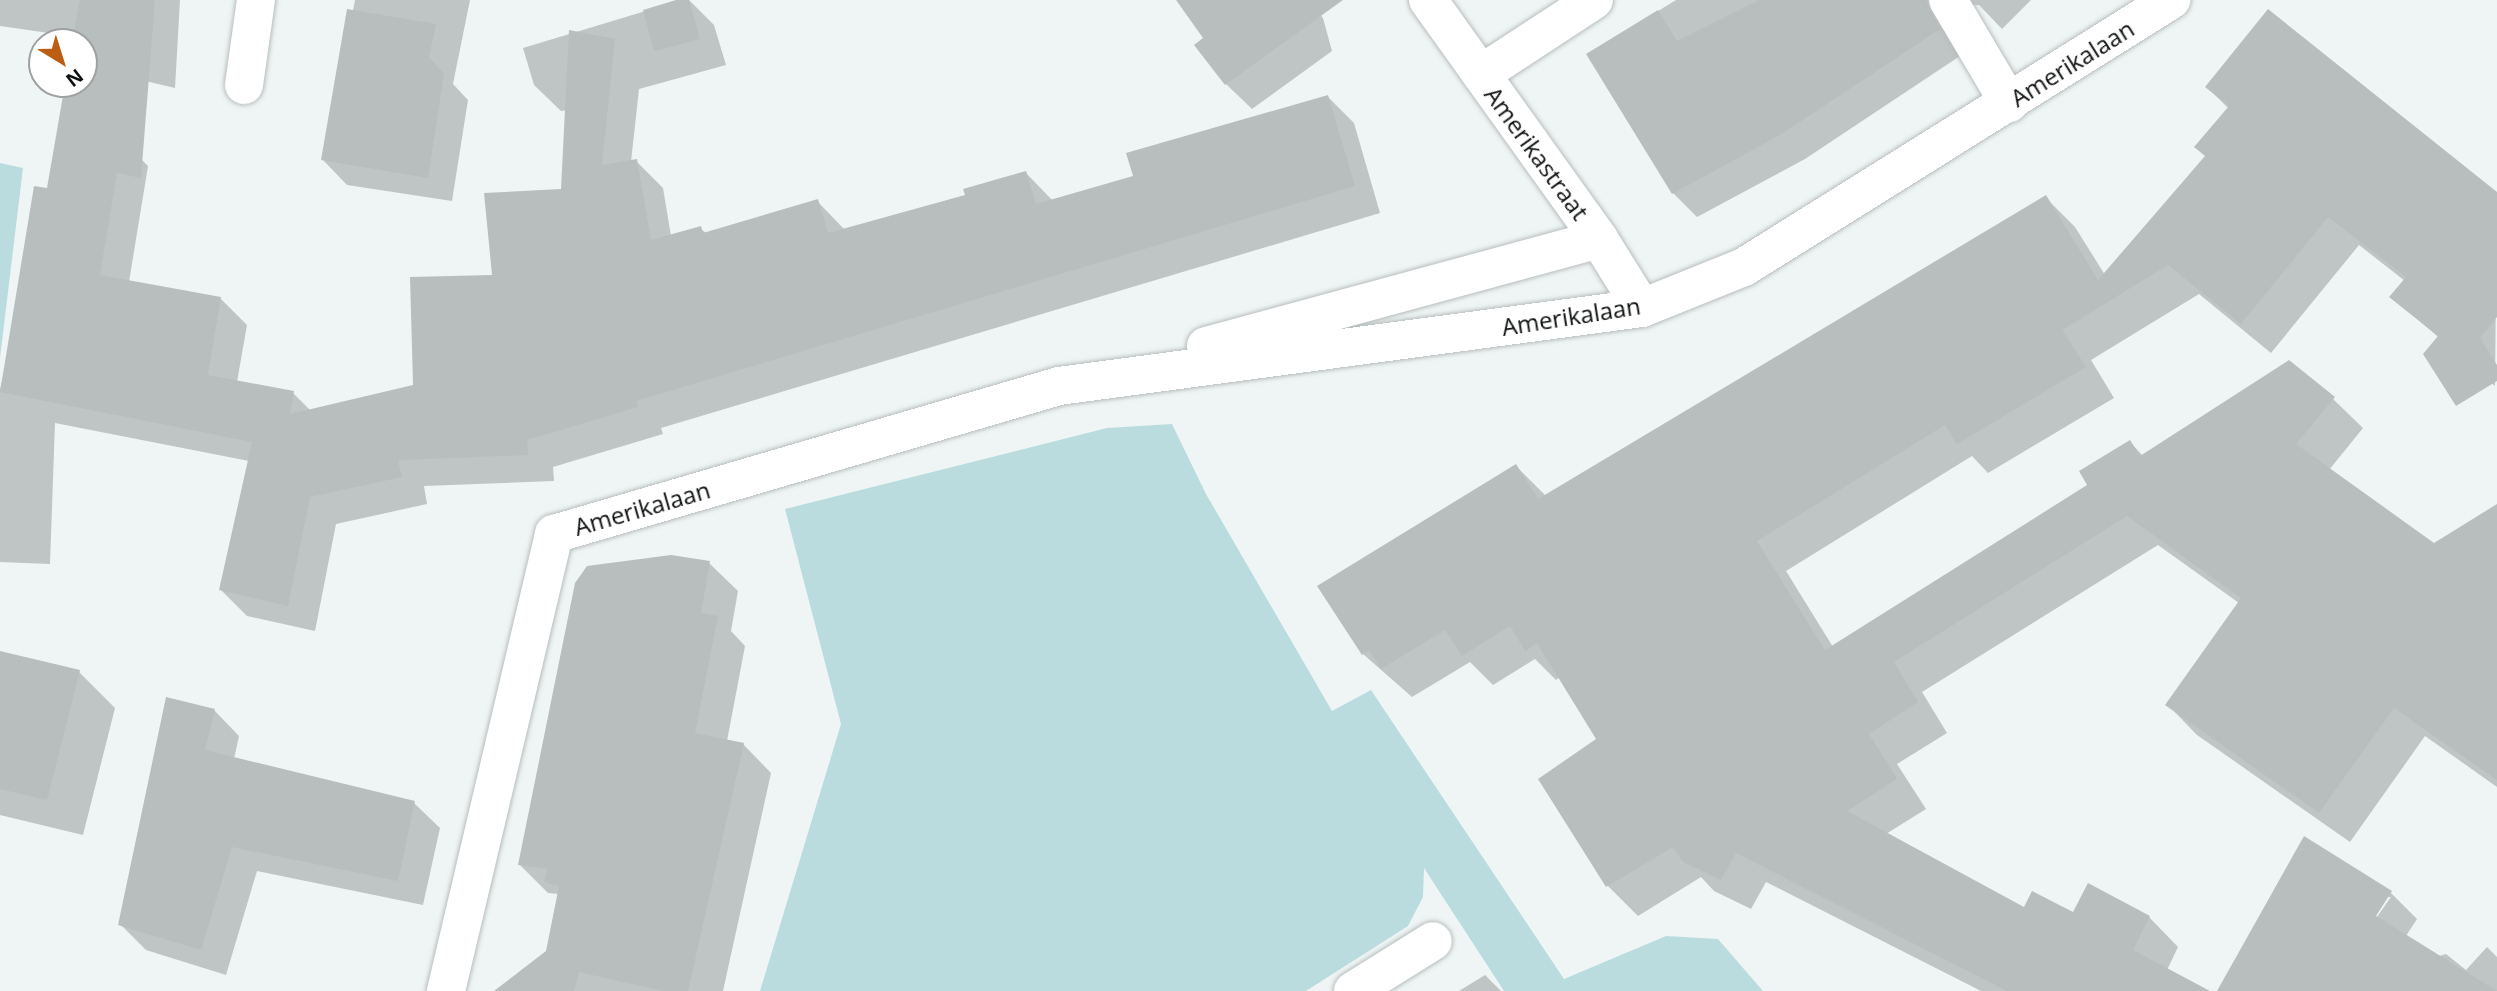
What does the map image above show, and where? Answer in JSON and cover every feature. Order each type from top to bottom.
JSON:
[{"type":"street","points":[[244,85],[257,0]]},
{"type":"street","name":"Amerikastraat","points":[[1428,0],[1599,239],[1642,308]]},
{"type":"street","points":[[1481,75],[1594,0]]},
{"type":"street","points":[[1948,0],[2009,103]]},
{"type":"street","name":"Amerikalaan","points":[[1059,386],[1642,308],[1744,267],[2171,0]]},
{"type":"street","name":"Amerikalaan","points":[[446,991],[554,534],[1059,386],[1599,239]]},
{"type":"street","points":[[1353,991],[1433,941]]},
{"type":"shaded area","points":[[0,163],[23,168],[0,358]]},
{"type":"shaded area","points":[[1172,424],[1206,494],[1332,711],[1371,690],[1564,979],[1666,936],[1718,939],[1763,991],[1504,991],[1424,868],[1423,897],[1408,926],[1306,991],[760,991],[841,724],[785,509],[1107,428]]},
{"type":"building","points":[[80,0],[155,0],[141,178],[117,173],[100,275],[221,297],[208,375],[294,391],[290,414],[413,385],[410,277],[492,275],[484,193],[561,189],[569,30],[615,39],[602,165],[637,159],[651,240],[701,226],[703,233],[818,199],[828,233],[965,195],[963,189],[1026,171],[1036,204],[1133,176],[1126,153],[1328,95],[1355,186],[636,401],[638,407],[527,440],[528,455],[398,460],[402,477],[310,497],[288,606],[219,590],[252,442],[0,392],[34,186],[47,188],[63,98],[98,98],[98,28],[75,28]]},
{"type":"building","points":[[676,0],[689,0],[700,39],[654,51],[643,10]]},
{"type":"building","points":[[1176,0],[1343,0],[1225,85],[1194,45],[1203,38]]},
{"type":"building","points":[[1759,0],[1926,0],[1940,29],[1780,135],[1672,194],[1586,54],[1658,10],[1677,41]]},
{"type":"building","points":[[347,9],[436,24],[429,57],[444,74],[428,178],[321,160]]},
{"type":"building","points":[[2268,9],[2497,192],[2497,317],[2480,338],[2497,365],[2497,381],[2456,406],[2423,354],[2438,336],[2389,297],[2406,277],[2328,217],[2241,324],[2168,265],[2062,330],[2086,367],[1957,444],[1945,425],[1757,541],[1825,650],[2087,485],[2079,471],[2130,440],[2140,456],[2289,360],[2335,397],[2296,444],[2434,543],[2497,504],[2497,780],[2394,708],[2319,813],[2165,705],[2241,598],[2127,516],[1894,662],[1918,702],[1869,734],[1897,779],[1847,811],[2024,907],[2032,891],[2073,912],[2088,883],[2150,916],[2133,950],[2210,991],[2007,991],[1736,853],[1721,880],[1683,862],[1673,847],[1606,887],[1538,779],[1596,739],[1537,643],[1525,651],[1510,626],[1462,656],[1445,630],[1381,669],[1369,650],[1362,655],[1317,586],[1516,464],[1538,499],[2046,195],[2098,280],[2205,156],[2194,147],[2229,106],[2205,87]]},
{"type":"building","points":[[671,555],[710,561],[701,613],[718,616],[695,733],[744,743],[688,991],[663,991],[579,972],[574,991],[494,991],[546,951],[559,886],[544,882],[547,869],[518,865],[575,583],[587,566]]},
{"type":"building","points":[[0,651],[80,670],[47,800],[0,789]]},
{"type":"building","points":[[166,697],[215,709],[205,750],[415,801],[398,881],[232,847],[201,950],[118,925]]},
{"type":"building","points":[[2304,836],[2392,891],[2376,916],[2497,991],[2217,991]]}]
